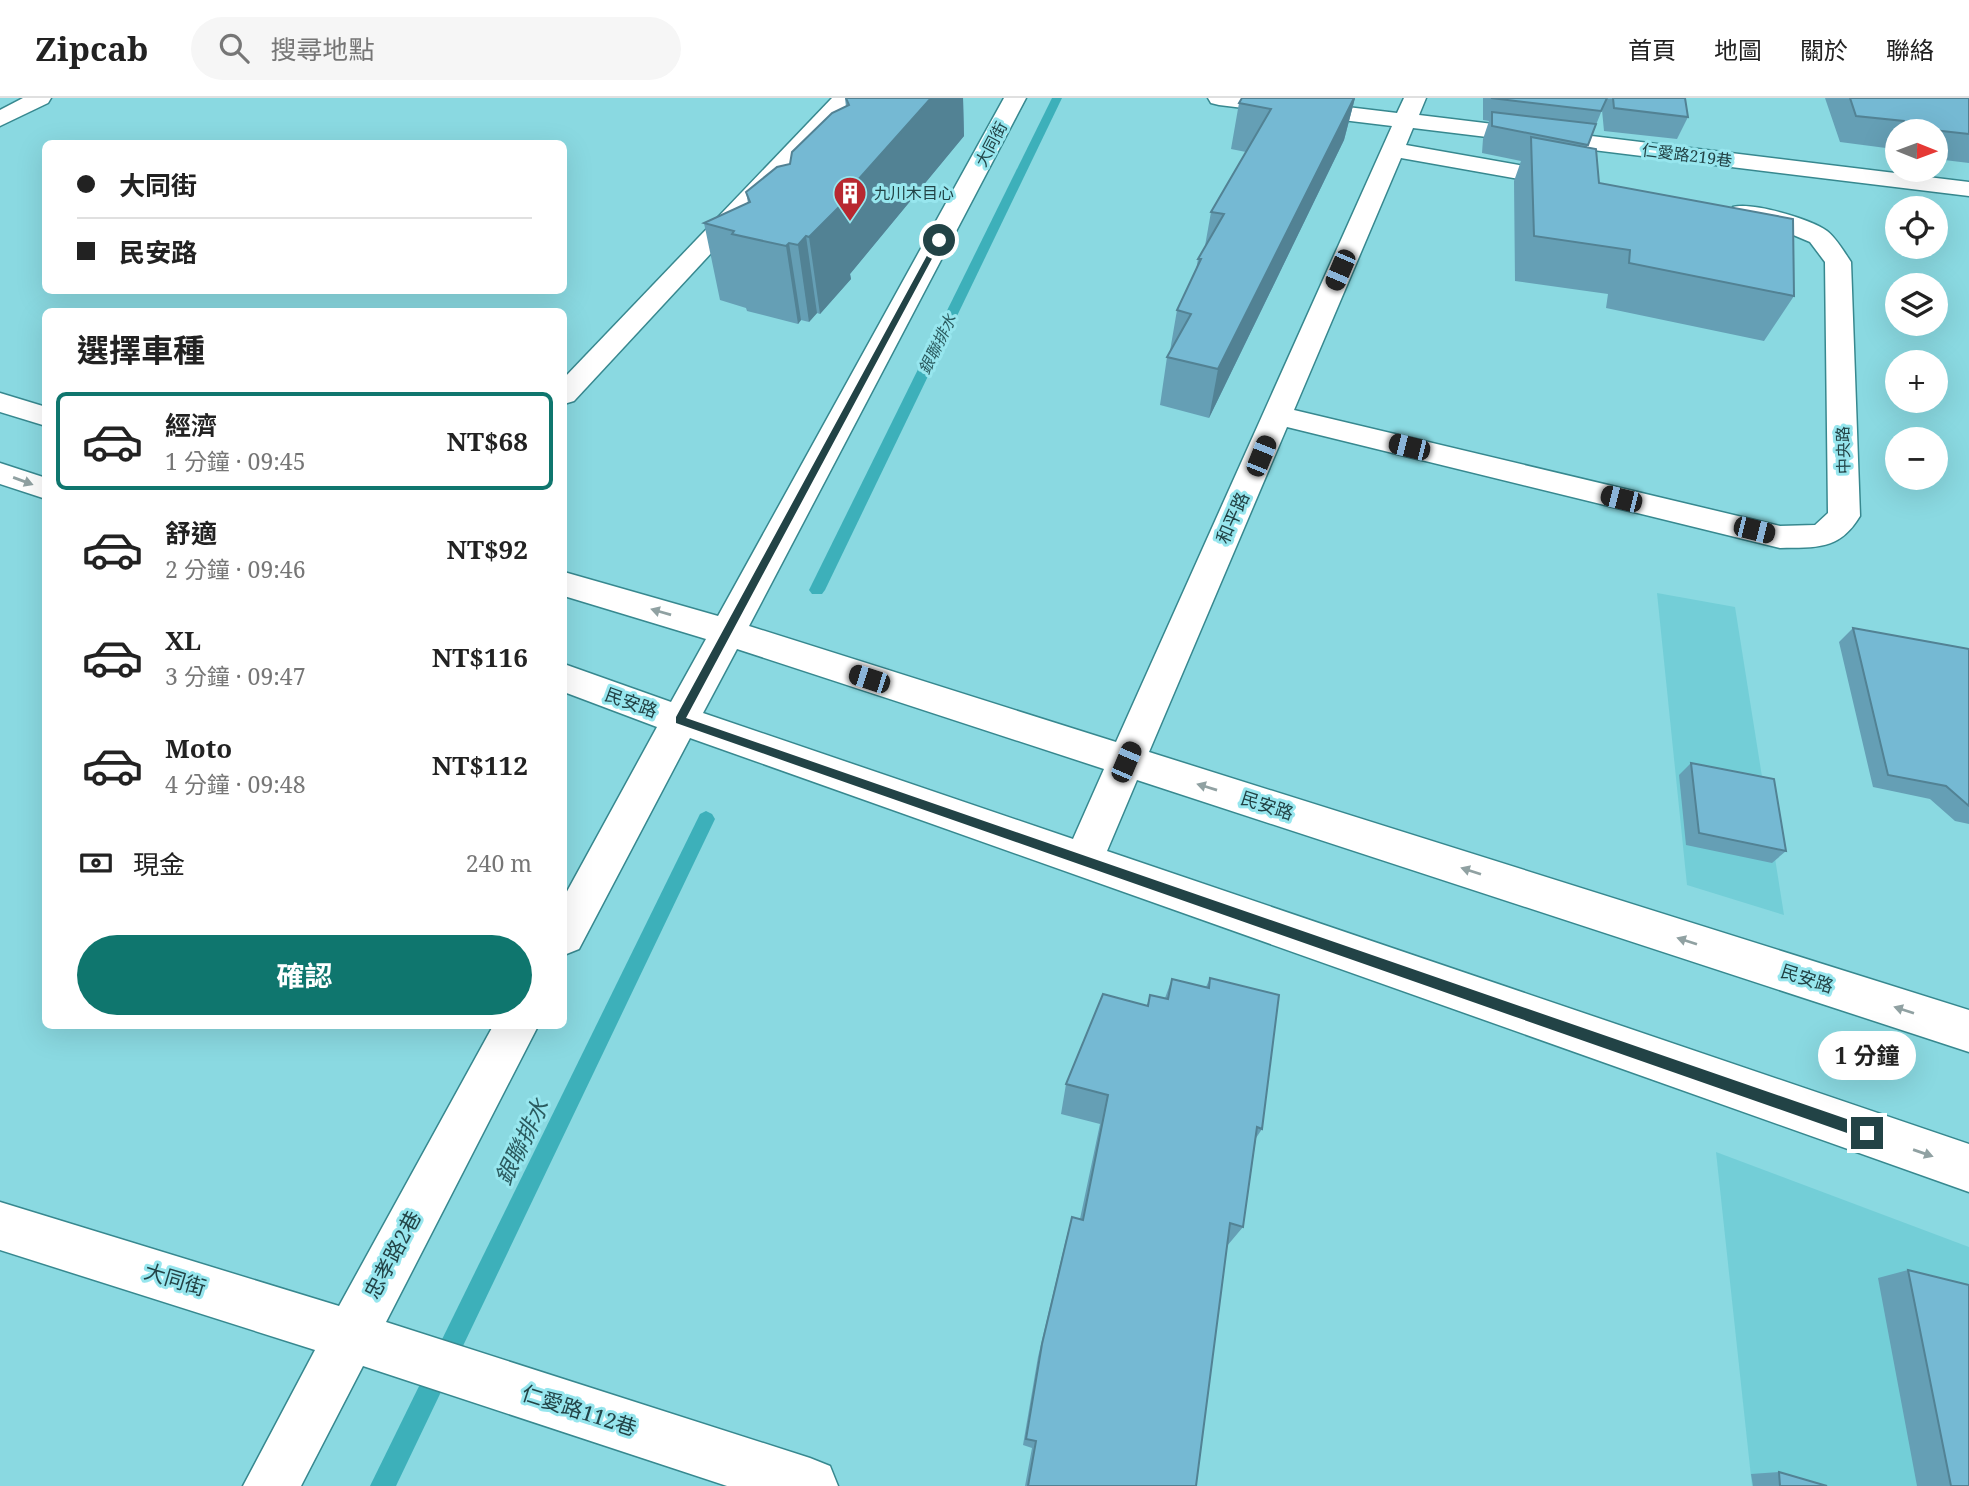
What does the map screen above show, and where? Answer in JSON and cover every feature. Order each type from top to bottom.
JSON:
[{"type":"street","points":[[0,98],[34,101]]},
{"type":"street","points":[[567,392],[845,98]]},
{"type":"street","name":"大同街","points":[[726,633],[1015,98]]},
{"type":"street","name":"仁愛路219巷","points":[[1219,98],[1410,109],[1969,189]]},
{"type":"street","points":[[0,119],[34,101]]},
{"type":"street","name":"和平路","points":[[1083,861],[1410,109]]},
{"type":"street","points":[[1392,149],[1597,186]]},
{"type":"street","name":"中央路","points":[[1277,415],[1780,537],[1823,536],[1844,516],[1838,262],[1819,237],[1774,218],[1719,208]]},
{"type":"street","points":[[0,402],[42,416]]},
{"type":"street","points":[[0,473],[42,488]]},
{"type":"street","name":"民安路","points":[[567,585],[726,633],[1969,1031]]},
{"type":"street","points":[[567,930],[726,633]]},
{"type":"street","name":"民安路","points":[[567,679],[1969,1168]]},
{"type":"street","name":"忠孝路2巷","points":[[271,1486],[372,1343],[515,1029]]},
{"type":"street","name":"大同街","points":[[0,1226],[372,1343]]},
{"type":"street","name":"仁愛路112巷","points":[[372,1343],[810,1486]]},
{"type":"shaded area","points":[[1657,593],[1735,607],[1784,915],[1687,885]]},
{"type":"shaded area","points":[[1716,1152],[1969,1247],[1969,1486],[1752,1486]]},
{"type":"building","points":[[846,98],[931,98],[840,200],[843,203],[798,245],[789,243],[786,246],[732,234],[734,231],[704,223],[750,202],[746,192],[777,167],[790,164],[792,152],[832,113],[849,105]]},
{"type":"building","points":[[1242,98],[1354,98],[1218,369],[1167,357],[1191,314],[1177,310],[1201,259],[1198,259],[1224,214],[1211,212],[1271,109],[1239,103]]},
{"type":"building","points":[[1491,98],[1607,98],[1601,111]]},
{"type":"building","points":[[1613,98],[1685,98],[1688,117],[1614,108]]},
{"type":"building","points":[[1850,98],[1969,98],[1969,134],[1948,132],[1948,119],[1856,116]]},
{"type":"building","points":[[1492,112],[1596,124],[1588,145],[1492,126]]},
{"type":"building","points":[[1531,137],[1596,149],[1599,183],[1793,219],[1794,296],[1629,263],[1630,250],[1534,236]]},
{"type":"building","points":[[1853,628],[1969,649],[1969,806],[1946,786],[1888,775]]},
{"type":"building","points":[[1691,763],[1774,779],[1786,851],[1699,833]]},
{"type":"building","points":[[1210,978],[1279,995],[1262,1129],[1257,1127],[1243,1227],[1230,1223],[1196,1486],[1028,1486],[1036,1441],[1026,1439],[1042,1344],[1072,1217],[1083,1220],[1108,1095],[1066,1084],[1103,994],[1148,1006],[1150,995],[1168,999],[1172,979],[1209,988]]},
{"type":"building","points":[[1908,1270],[1969,1285],[1969,1486],[1951,1486]]},
{"type":"building","points":[[1779,1472],[1827,1486],[1780,1486]]},
{"type":"waterway","name":"銀聯排水","points":[[817,590],[1057,98]]},
{"type":"waterway","name":"銀聯排水","points":[[383,1486],[706,819]]},
{"type":"place","name":"九川木目心","points":[[850,223]]},
{"type":"route","points":[[939,240],[680,720],[1867,1133]]}]
